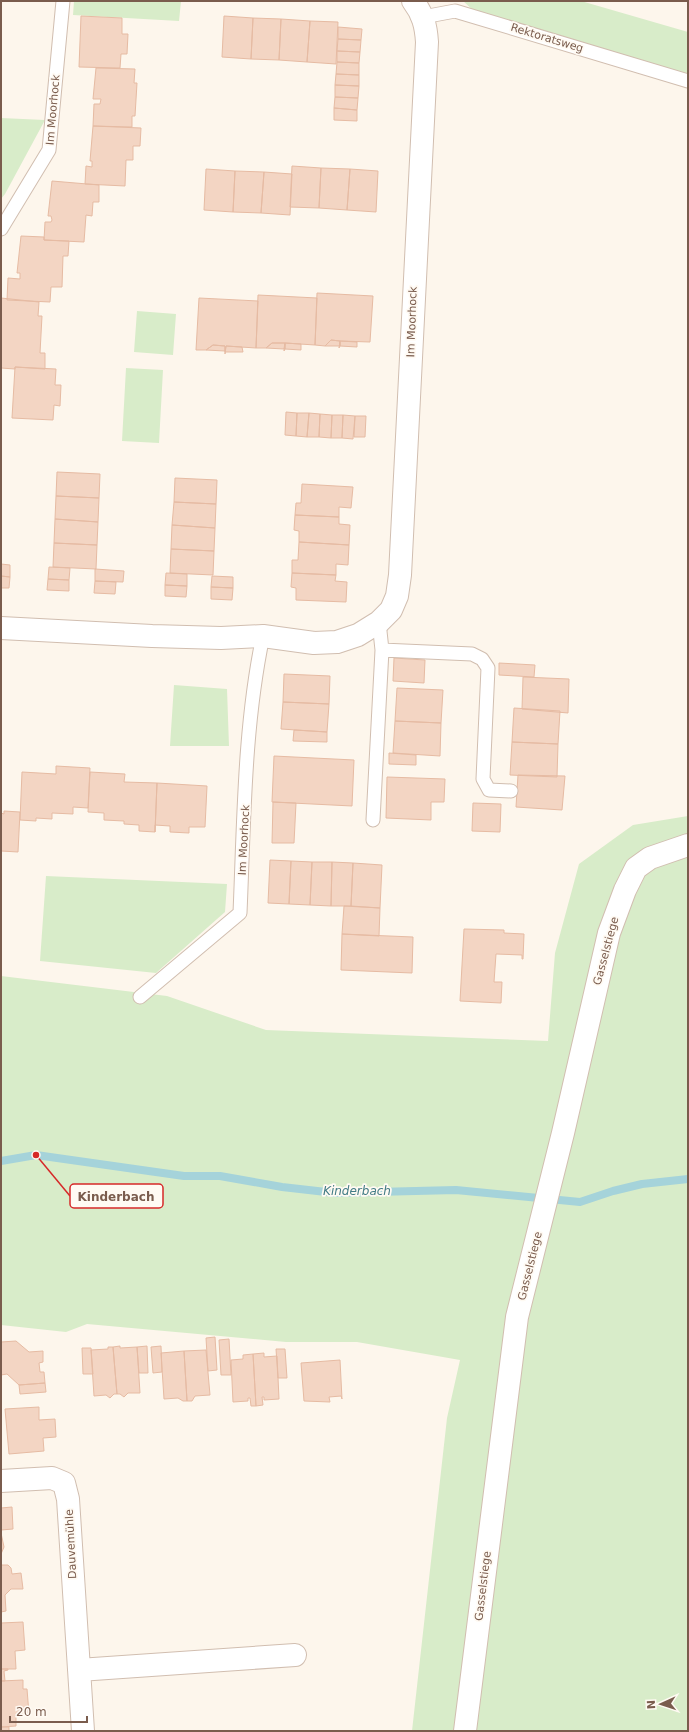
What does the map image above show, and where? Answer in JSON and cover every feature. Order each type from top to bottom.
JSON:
[{"type":"street","name":"Im Moorhock","points":[[1,628],[144,636],[221,638],[262,636],[314,643],[337,642],[358,635],[379,622],[391,610],[397,596],[400,575],[427,42],[426,29],[418,9]]},
{"type":"street","name":"Gasselstiege","points":[[465,1731],[517,1317],[553,1172],[609,933],[624,890],[636,868],[650,858],[688,845]]},
{"type":"street","name":"Dauvemühle","points":[[1,1481],[52,1478],[64,1483],[68,1499],[83,1731]]},
{"type":"street","points":[[79,1670],[295,1655]]},
{"type":"lane","name":"Im Moorhock","points":[[1,229],[49,150],[63,1]]},
{"type":"lane","name":"Rektoratsweg","points":[[418,9],[455,11],[688,81]]},
{"type":"lane","points":[[373,820],[382,650],[379,622]]},
{"type":"lane","name":"Im Moorhock","points":[[140,997],[240,913],[247,768],[256,668],[262,636]]},
{"type":"lane","points":[[382,650],[472,654],[482,659],[488,668],[483,779],[489,790],[511,791]]},
{"type":"green space","points":[[74,1],[181,1],[179,21],[73,15]]},
{"type":"green space","points":[[463,1],[581,1],[688,32],[688,74],[474,11]]},
{"type":"green space","points":[[1,118],[45,120],[1,199]]},
{"type":"green space","points":[[137,311],[176,314],[173,355],[134,352]]},
{"type":"green space","points":[[126,368],[163,370],[159,443],[122,441]]},
{"type":"green space","points":[[174,685],[227,689],[229,746],[170,746]]},
{"type":"green space","points":[[688,816],[688,1731],[412,1731],[447,1418],[460,1360],[357,1342],[286,1342],[87,1324],[66,1332],[1,1325],[1,976],[167,996],[266,1030],[548,1041],[555,953],[579,864],[633,825]]},
{"type":"green space","points":[[46,876],[227,884],[225,912],[156,973],[40,961]]},
{"type":"building","points":[[81,16],[122,18],[122,34],[128,34],[127,54],[121,54],[120,68],[79,67]]},
{"type":"building","points":[[224,16],[253,18],[251,59],[222,57]]},
{"type":"building","points":[[253,18],[281,19],[279,60],[251,59]]},
{"type":"building","points":[[281,19],[310,21],[307,62],[279,60]]},
{"type":"building","points":[[310,21],[338,22],[336,64],[307,62]]},
{"type":"building","points":[[338,27],[362,29],[361,40],[338,39]]},
{"type":"building","points":[[338,39],[361,40],[360,52],[337,51]]},
{"type":"building","points":[[337,51],[360,52],[359,63],[337,62]]},
{"type":"building","points":[[337,62],[359,63],[359,75],[336,74]]},
{"type":"building","points":[[96,68],[135,69],[134,83],[137,83],[135,116],[132,116],[132,127],[93,126],[94,104],[100,104],[101,99],[93,99]]},
{"type":"building","points":[[336,74],[359,75],[359,86],[335,85]]},
{"type":"building","points":[[335,85],[359,86],[358,98],[335,97]]},
{"type":"building","points":[[335,97],[358,98],[357,110],[334,108]]},
{"type":"building","points":[[334,108],[357,110],[357,121],[334,120]]},
{"type":"building","points":[[93,126],[141,128],[140,146],[133,146],[133,160],[126,160],[125,186],[85,184],[86,166],[92,167],[92,161],[90,161]]},
{"type":"building","points":[[292,166],[321,168],[319,208],[290,207]]},
{"type":"building","points":[[321,168],[350,169],[347,210],[319,208]]},
{"type":"building","points":[[206,169],[235,171],[233,212],[204,210]]},
{"type":"building","points":[[350,169],[378,171],[376,212],[347,210]]},
{"type":"building","points":[[235,171],[264,172],[261,213],[233,212]]},
{"type":"building","points":[[264,172],[292,174],[290,215],[261,213]]},
{"type":"building","points":[[52,181],[99,185],[99,202],[93,202],[92,216],[86,215],[84,242],[44,240],[45,222],[51,222],[52,220],[51,216],[48,216]]},
{"type":"building","points":[[21,236],[44,237],[44,240],[69,241],[68,256],[63,256],[62,287],[51,287],[50,302],[7,300],[8,278],[20,279],[20,273],[17,273]]},
{"type":"building","points":[[317,293],[373,296],[370,342],[331,340],[325,346],[315,345]]},
{"type":"building","points":[[258,295],[317,298],[315,345],[272,343],[266,348],[256,348]]},
{"type":"building","points":[[1,298],[39,302],[38,316],[42,316],[40,353],[45,353],[45,369],[15,367],[15,369],[1,368]]},
{"type":"building","points":[[199,298],[258,301],[256,348],[226,346],[225,354],[225,346],[213,345],[206,350],[196,350]]},
{"type":"building","points":[[331,340],[340,341],[340,346],[325,346]]},
{"type":"building","points":[[340,341],[357,342],[357,347],[340,346]]},
{"type":"building","points":[[272,343],[285,343],[284,349],[266,348]]},
{"type":"building","points":[[285,343],[301,344],[301,350],[285,349]]},
{"type":"building","points":[[213,345],[225,346],[225,351],[206,350]]},
{"type":"building","points":[[226,346],[242,347],[243,352],[225,352]]},
{"type":"building","points":[[15,367],[56,369],[55,385],[61,385],[60,406],[54,405],[53,420],[12,418]]},
{"type":"building","points":[[286,412],[297,413],[296,436],[285,435]]},
{"type":"building","points":[[297,413],[309,413],[307,437],[296,436]]},
{"type":"building","points":[[309,413],[320,414],[319,437],[307,437]]},
{"type":"building","points":[[320,414],[332,415],[331,438],[319,437]]},
{"type":"building","points":[[332,415],[343,415],[342,438],[331,438]]},
{"type":"building","points":[[343,415],[355,416],[353,439],[342,438]]},
{"type":"building","points":[[355,416],[366,416],[365,437],[354,437]]},
{"type":"building","points":[[57,472],[100,474],[99,498],[56,496]]},
{"type":"building","points":[[175,478],[217,480],[216,504],[174,502]]},
{"type":"building","points":[[302,484],[353,487],[351,508],[339,507],[339,517],[295,515],[296,503],[301,503]]},
{"type":"building","points":[[56,496],[99,498],[98,522],[55,519]]},
{"type":"building","points":[[174,502],[216,504],[215,528],[172,525]]},
{"type":"building","points":[[295,515],[339,517],[339,524],[350,525],[349,545],[299,542],[299,531],[294,530]]},
{"type":"building","points":[[55,519],[98,522],[97,545],[54,543]]},
{"type":"building","points":[[172,525],[215,528],[214,551],[171,549]]},
{"type":"building","points":[[299,542],[349,545],[348,565],[336,564],[336,575],[292,573],[292,560],[298,560]]},
{"type":"building","points":[[54,543],[97,545],[96,569],[53,567]]},
{"type":"building","points":[[171,549],[214,551],[213,575],[170,573]]},
{"type":"building","points":[[1,564],[10,565],[10,577],[1,576]]},
{"type":"building","points":[[49,567],[70,568],[69,580],[48,579]]},
{"type":"building","points":[[95,569],[124,571],[123,582],[95,581]]},
{"type":"building","points":[[166,573],[187,574],[187,586],[165,585]]},
{"type":"building","points":[[292,573],[336,575],[335,581],[347,582],[346,602],[296,600],[296,588],[291,587]]},
{"type":"building","points":[[1,576],[10,577],[9,588],[1,588]]},
{"type":"building","points":[[212,576],[233,577],[233,588],[211,587]]},
{"type":"building","points":[[48,579],[69,580],[69,591],[47,590]]},
{"type":"building","points":[[95,581],[116,582],[115,594],[94,593]]},
{"type":"building","points":[[165,585],[187,586],[186,597],[165,596]]},
{"type":"building","points":[[211,587],[233,588],[232,600],[211,599]]},
{"type":"building","points":[[394,658],[425,660],[424,683],[393,681]]},
{"type":"building","points":[[499,663],[535,665],[534,677],[499,675]]},
{"type":"building","points":[[284,674],[330,676],[329,704],[283,702]]},
{"type":"building","points":[[523,677],[569,679],[568,713],[522,709]]},
{"type":"building","points":[[397,688],[443,690],[441,723],[395,721]]},
{"type":"building","points":[[283,702],[329,704],[327,732],[281,729]]},
{"type":"building","points":[[514,708],[560,711],[558,744],[512,742]]},
{"type":"building","points":[[395,721],[441,723],[440,756],[393,753]]},
{"type":"building","points":[[294,730],[327,732],[327,742],[293,741]]},
{"type":"building","points":[[512,742],[558,744],[557,777],[510,775]]},
{"type":"building","points":[[389,753],[416,755],[416,765],[389,764]]},
{"type":"building","points":[[274,756],[354,760],[352,806],[272,802]]},
{"type":"building","points":[[56,766],[90,768],[88,808],[73,807],[73,814],[52,813],[52,819],[36,818],[36,821],[20,820],[22,772],[56,774]]},
{"type":"building","points":[[90,772],[125,774],[124,782],[157,783],[155,832],[139,831],[139,825],[124,824],[124,821],[104,820],[104,813],[88,812]]},
{"type":"building","points":[[518,775],[565,776],[562,810],[516,807]]},
{"type":"building","points":[[387,777],[445,779],[444,802],[431,802],[431,820],[386,818]]},
{"type":"building","points":[[157,783],[207,786],[205,827],[189,827],[189,833],[170,832],[170,826],[155,825]]},
{"type":"building","points":[[273,802],[296,803],[294,843],[272,843]]},
{"type":"building","points":[[473,803],[501,804],[500,832],[472,831]]},
{"type":"building","points":[[4,811],[20,812],[18,852],[1,851],[1,813],[4,814]]},
{"type":"building","points":[[270,860],[291,861],[289,904],[268,903]]},
{"type":"building","points":[[291,861],[312,862],[310,905],[289,904]]},
{"type":"building","points":[[312,862],[332,862],[331,906],[310,905]]},
{"type":"building","points":[[332,862],[353,863],[351,906],[331,906]]},
{"type":"building","points":[[353,863],[382,865],[380,908],[351,906]]},
{"type":"building","points":[[344,906],[380,908],[379,936],[342,934]]},
{"type":"building","points":[[464,929],[504,930],[504,933],[524,934],[523,959],[522,955],[496,954],[494,982],[502,982],[501,1003],[460,1001]]},
{"type":"building","points":[[342,934],[413,937],[412,973],[341,970]]},
{"type":"building","points":[[215,1337],[217,1370],[208,1371],[206,1338]]},
{"type":"building","points":[[229,1339],[231,1375],[221,1375],[219,1340]]},
{"type":"building","points":[[16,1341],[29,1352],[43,1351],[43,1362],[39,1363],[40,1372],[44,1372],[45,1383],[19,1385],[7,1374],[1,1375],[1,1342]]},
{"type":"building","points":[[120,1346],[120,1348],[137,1347],[140,1393],[128,1393],[124,1397],[117,1394],[113,1347]]},
{"type":"building","points":[[147,1346],[148,1373],[139,1373],[137,1347]]},
{"type":"building","points":[[161,1346],[162,1372],[153,1373],[151,1347]]},
{"type":"building","points":[[108,1347],[113,1347],[117,1394],[114,1394],[110,1398],[106,1395],[94,1396],[91,1350],[108,1349]]},
{"type":"building","points":[[82,1348],[91,1348],[93,1374],[83,1374]]},
{"type":"building","points":[[276,1349],[285,1349],[287,1378],[278,1378]]},
{"type":"building","points":[[206,1350],[210,1395],[195,1396],[192,1401],[187,1401],[184,1351]]},
{"type":"building","points":[[184,1351],[187,1401],[183,1401],[178,1398],[164,1399],[161,1353]]},
{"type":"building","points":[[264,1353],[264,1357],[277,1356],[279,1399],[264,1400],[264,1397],[262,1397],[263,1405],[256,1406],[253,1354]]},
{"type":"building","points":[[253,1354],[256,1406],[251,1406],[250,1398],[248,1398],[248,1401],[233,1402],[231,1360],[243,1359],[243,1355]]},
{"type":"building","points":[[340,1360],[342,1399],[341,1396],[329,1397],[330,1402],[304,1401],[301,1363]]},
{"type":"building","points":[[45,1383],[46,1392],[20,1394],[19,1385]]},
{"type":"building","points":[[39,1407],[39,1420],[55,1419],[56,1437],[43,1438],[44,1451],[9,1454],[5,1409]]},
{"type":"building","points":[[12,1507],[13,1529],[1,1530],[1,1508]]},
{"type":"building","points":[[1,1533],[4,1547],[1,1554]]},
{"type":"building","points":[[1,1565],[8,1565],[11,1568],[12,1574],[21,1573],[23,1589],[11,1589],[5,1595],[6,1611],[1,1612]]},
{"type":"building","points":[[23,1622],[25,1650],[15,1651],[16,1669],[1,1669],[1,1623]]},
{"type":"building","points":[[1,1669],[8,1669],[4,1671],[5,1681],[1,1681]]},
{"type":"building","points":[[23,1680],[23,1689],[27,1689],[29,1714],[16,1715],[16,1726],[1,1727],[1,1681]]},
{"type":"building","points":[[1,1727],[9,1727],[9,1731],[1,1731]]},
{"type":"waterway","name":"Kinderbach","points":[[1,1161],[36,1155],[184,1176],[220,1176],[282,1187],[335,1193],[456,1190],[580,1202],[613,1191],[642,1184],[688,1179]]},
{"type":"place","name":"Kinderbach","points":[[36,1155]]}]
